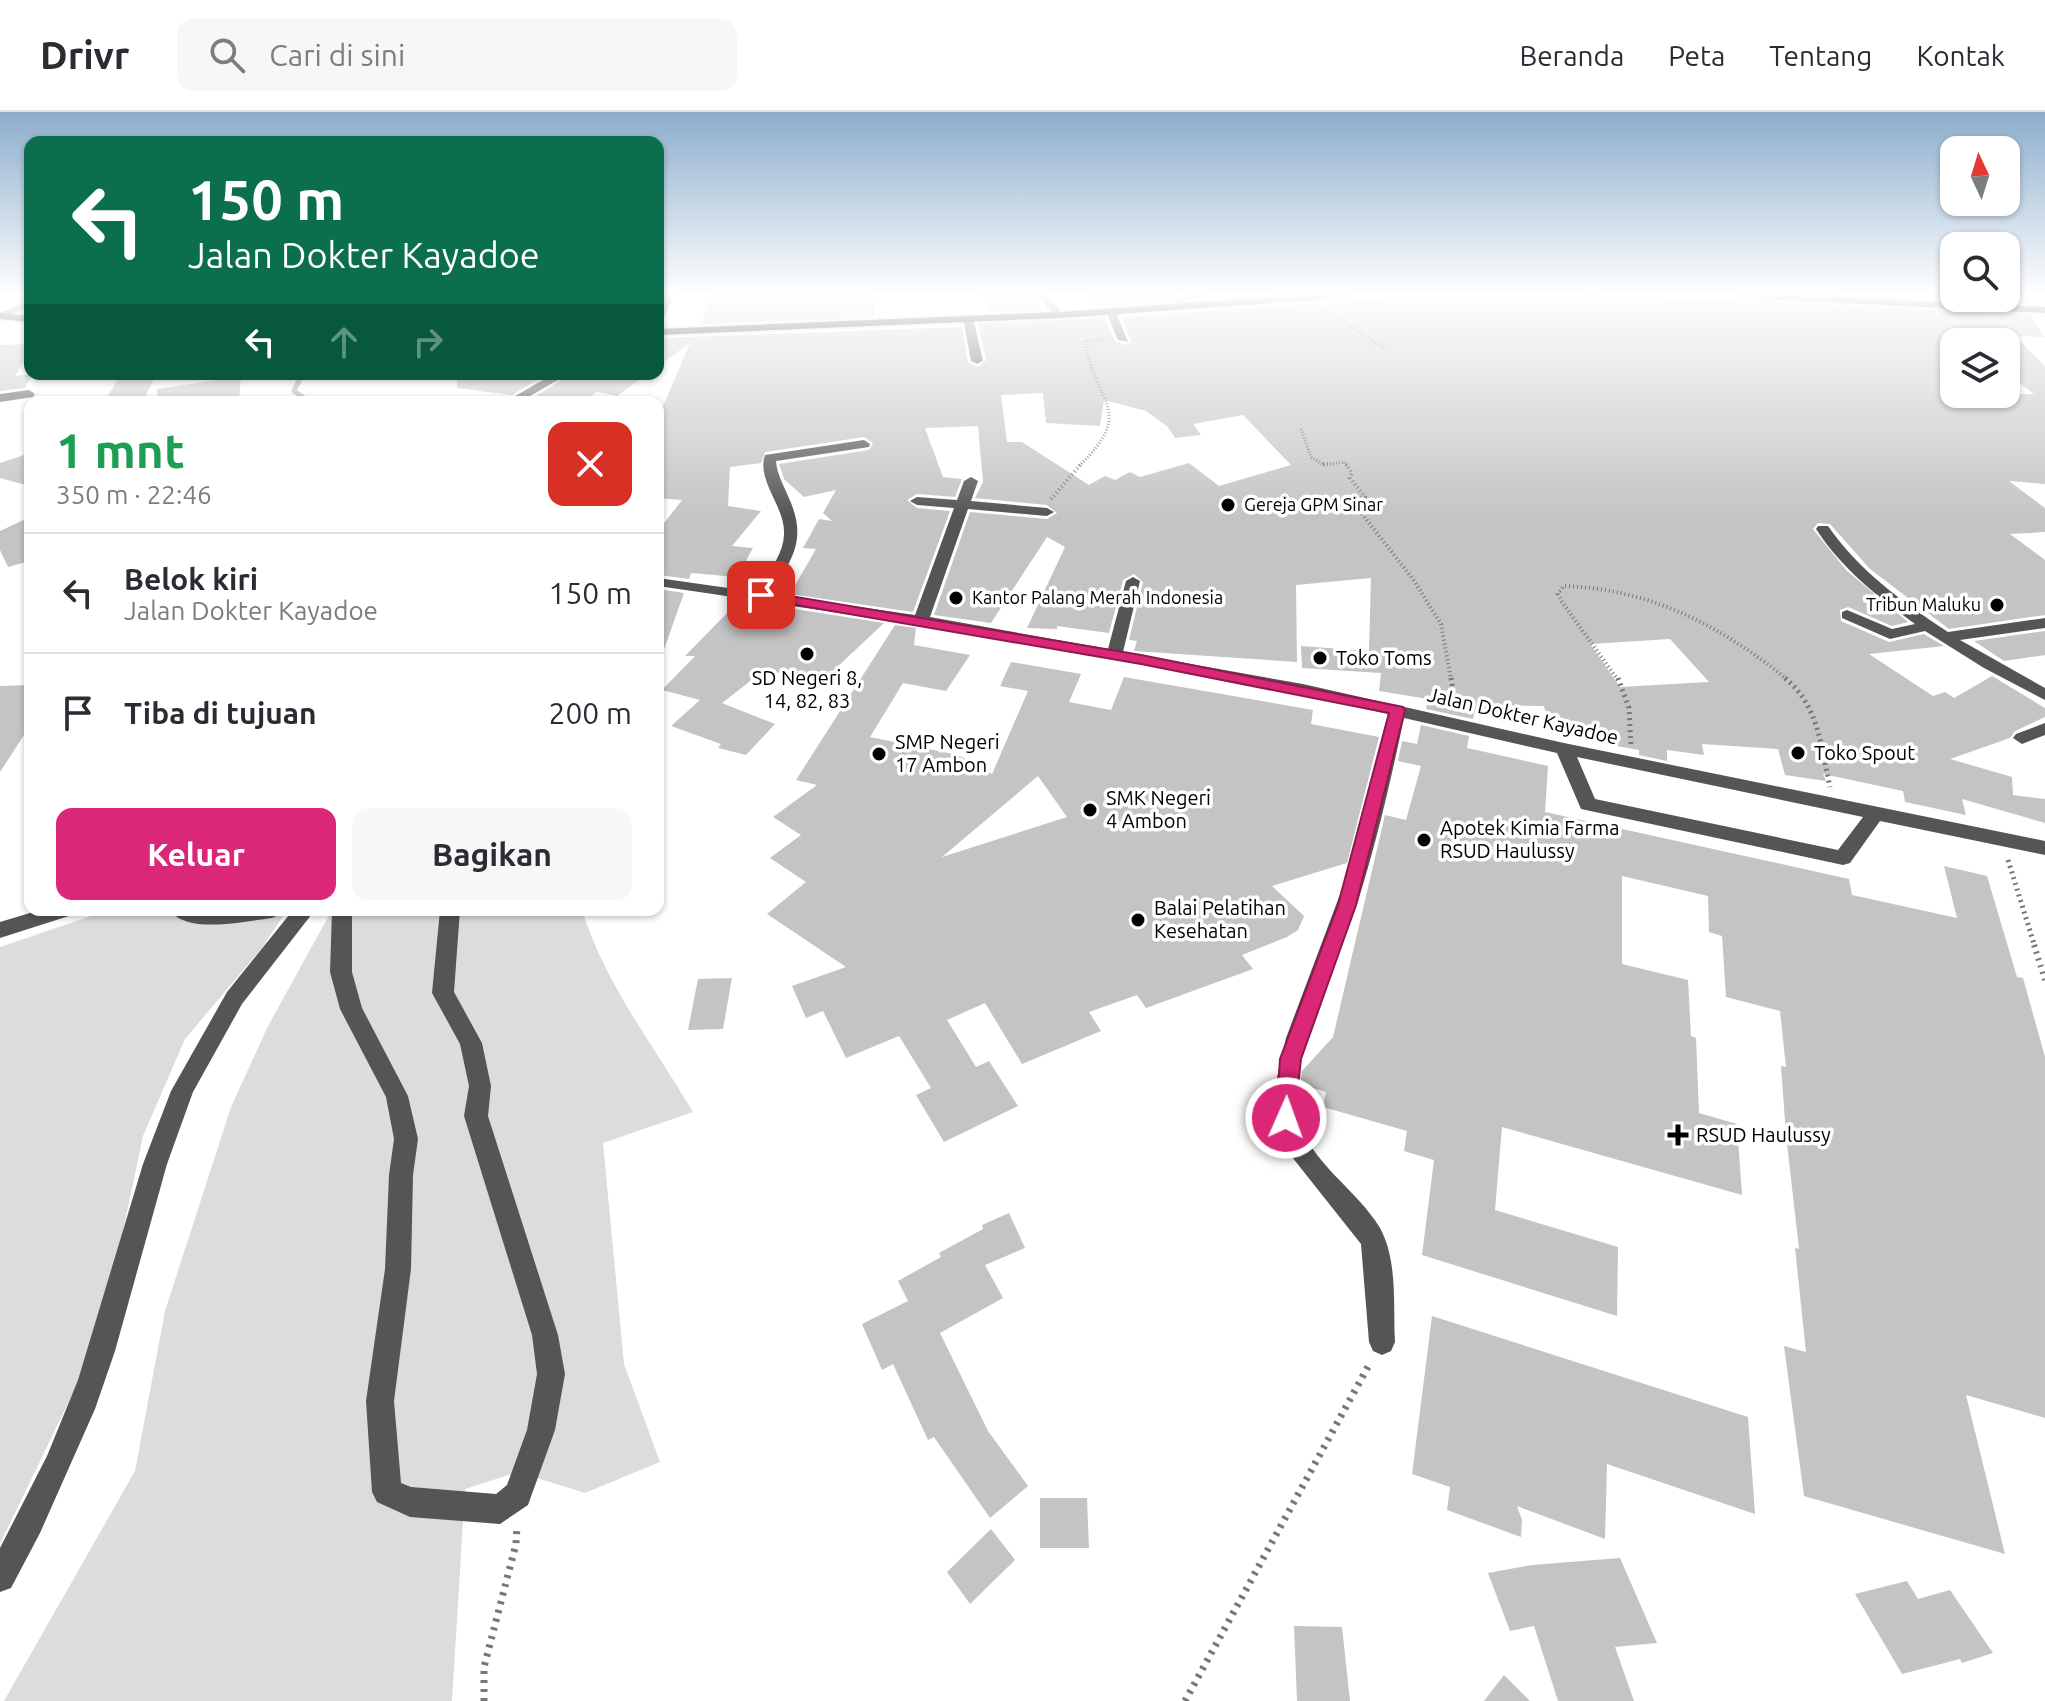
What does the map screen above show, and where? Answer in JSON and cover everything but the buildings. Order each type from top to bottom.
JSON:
[{"type":"street","points":[[522,396],[551,380]]},
{"type":"street","points":[[0,398],[29,394]]},
{"type":"street","points":[[761,595],[791,547],[794,530],[770,472],[770,458],[864,444]]},
{"type":"street","points":[[921,620],[971,481]]},
{"type":"street","points":[[917,501],[1047,512]]},
{"type":"street","points":[[1823,529],[1843,558],[1945,637],[2045,695]]},
{"type":"street","points":[[1114,655],[1133,581]]},
{"type":"street","name":"Jalan Dokter Kayadoe","points":[[664,583],[921,620],[1114,655],[1397,710],[1460,727],[2045,848]]},
{"type":"street","points":[[1847,615],[1890,634],[1930,625]]},
{"type":"street","points":[[1945,637],[2045,623]]},
{"type":"street","points":[[1382,1342],[1372,1239],[1306,1156],[1286,1118],[1285,1103],[1291,1059],[1347,905],[1397,710]]},
{"type":"street","points":[[2022,738],[2045,729]]},
{"type":"street","points":[[1564,749],[1588,804],[1828,855],[1843,858],[1876,813]]},
{"type":"street","points":[[0,930],[46,916]]},
{"type":"street","points":[[0,1577],[38,1511],[74,1424],[101,1351],[163,1144],[197,1059],[256,967],[300,916]]},
{"type":"street","points":[[342,916],[341,972],[351,1009],[392,1083],[404,1118],[406,1139],[401,1175],[398,1269],[380,1401],[387,1492],[410,1502],[500,1509],[518,1495],[541,1430],[551,1374],[545,1335],[476,1116],[480,1086],[471,1043],[443,993],[449,916]]},
{"type":"path","points":[[1047,512],[1055,487],[1083,463],[1111,428],[1111,412],[1096,385],[1092,369]]},
{"type":"path","points":[[1301,429],[1311,457],[1324,465],[1344,462],[1352,473],[1350,478],[1365,497],[1351,500],[1391,555],[1413,579],[1441,624],[1460,727]]},
{"type":"path","points":[[1632,763],[1629,708],[1615,671],[1562,602],[1558,594],[1564,586],[1603,585],[1653,599],[1738,641],[1775,670],[1802,694],[1814,720],[1834,804]]},
{"type":"path","points":[[2002,840],[2045,980]]},
{"type":"path","points":[[1185,1701],[1382,1342]]},
{"type":"path","points":[[484,1701],[484,1667],[516,1544],[518,1495]]},
{"type":"shaded area","points":[[91,916],[283,916],[262,948],[185,1039],[143,1136],[101,1335],[0,1544],[0,947]]},
{"type":"shaded area","points":[[329,916],[584,916],[617,989],[693,1112],[603,1143],[624,1364],[660,1462],[585,1493],[518,1472],[465,1489],[452,1701],[4,1701],[135,1471],[165,1311],[231,1107],[268,1026]]},
{"type":"waterway","points":[[299,380],[294,391],[301,396]]},
{"type":"place","name":"Gereja GPM Sinar","points":[[1228,505]]},
{"type":"place","name":"Kantor Palang Merah Indonesia","points":[[956,598]]},
{"type":"place","name":"Tribun Maluku","points":[[1997,605]]},
{"type":"place","name":"SD Negeri 8, 14, 82, 83","points":[[807,654]]},
{"type":"place","name":"Toko Toms","points":[[1320,658]]},
{"type":"place","name":"Toko Spout","points":[[1798,753]]},
{"type":"place","name":"SMP Negeri 17 Ambon","points":[[879,754]]},
{"type":"place","name":"SMK Negeri 4 Ambon","points":[[1090,810]]},
{"type":"place","name":"Apotek Kimia Farma RSUD Haulussy","points":[[1424,840]]},
{"type":"place","name":"Balai Pelatihan Kesehatan","points":[[1138,920]]},
{"type":"place","name":"RSUD Haulussy","points":[[1678,1135]]},
{"type":"route","points":[[761,595],[1141,659],[1397,710],[1378,797],[1347,905],[1291,1059],[1286,1118]]}]
